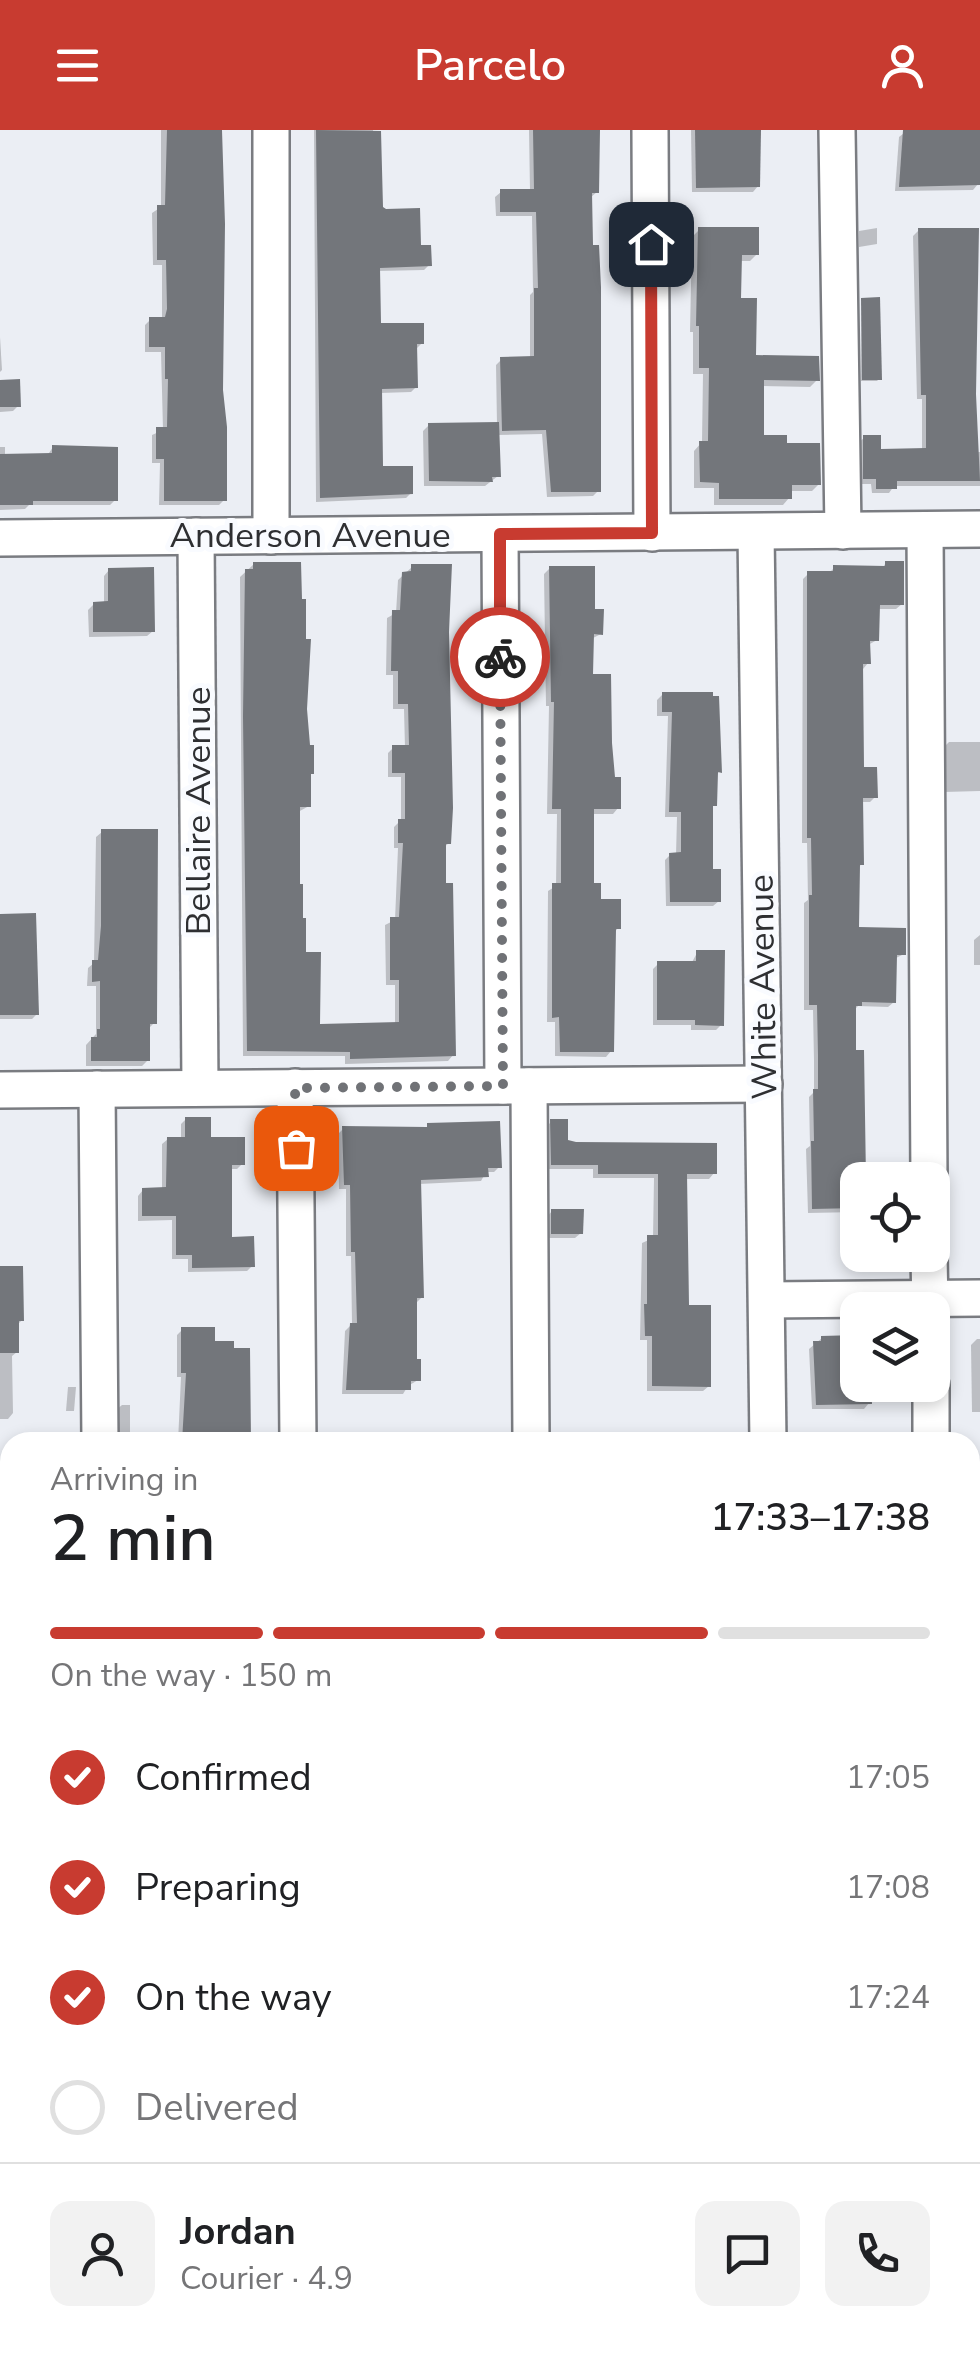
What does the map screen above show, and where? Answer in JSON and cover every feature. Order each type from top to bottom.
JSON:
[{"type":"street","points":[[271,130],[271,536]]},
{"type":"street","points":[[650,130],[652,533]]},
{"type":"street","points":[[837,130],[842,531]]},
{"type":"street","name":"Anderson Avenue","points":[[0,538],[980,529]]},
{"type":"street","points":[[925,530],[929,1162]]},
{"type":"street","name":"White Avenue","points":[[756,532],[768,1432]]},
{"type":"street","points":[[500,534],[516,1086],[532,1432]]},
{"type":"street","name":"Bellaire Avenue","points":[[196,536],[200,1087]]},
{"type":"street","points":[[0,1090],[764,1084]]},
{"type":"street","points":[[295,1088],[298,1432]]},
{"type":"street","points":[[98,1089],[100,1432]]},
{"type":"street","points":[[950,1302],[980,1298]]},
{"type":"street","points":[[767,1300],[840,1302]]},
{"type":"street","points":[[930,1402],[931,1432]]},
{"type":"building","points":[[167,130],[222,130],[227,501],[164,501],[164,459],[156,459],[156,427],[167,427],[168,379],[165,347],[149,347],[149,317],[165,317],[167,309],[166,260],[157,260],[157,205],[165,205]]},
{"type":"building","points":[[316,130],[381,131],[383,207],[420,208],[421,245],[431,245],[432,266],[380,268],[381,323],[424,323],[424,344],[417,344],[418,388],[382,389],[383,466],[413,466],[413,494],[320,498]]},
{"type":"building","points":[[533,130],[600,130],[599,193],[592,193],[593,245],[599,245],[601,287],[601,492],[551,492],[546,430],[502,431],[500,357],[534,356],[534,288],[538,288],[536,212],[500,212],[500,189],[534,189]]},
{"type":"building","points":[[695,130],[761,130],[760,187],[696,188]]},
{"type":"building","points":[[903,130],[980,130],[980,185],[899,187]]},
{"type":"building","points":[[698,227],[759,227],[759,255],[742,255],[741,298],[757,298],[756,355],[819,356],[820,381],[764,380],[764,435],[787,435],[787,443],[820,443],[821,485],[792,485],[792,499],[719,499],[719,483],[700,482],[699,441],[708,441],[709,368],[699,368]]},
{"type":"building","points":[[918,228],[979,228],[976,394],[980,481],[897,481],[897,489],[876,489],[876,479],[863,479],[863,435],[881,435],[881,449],[926,448],[926,395],[921,395]]},
{"type":"building","points":[[880,297],[882,380],[862,380],[861,298]]},
{"type":"building","points":[[20,379],[21,407],[0,407],[0,380]]},
{"type":"building","points":[[499,422],[501,477],[492,477],[493,482],[429,481],[428,423]]},
{"type":"building","points":[[52,445],[118,447],[118,501],[0,505],[0,454],[52,453]]},
{"type":"building","points":[[885,561],[904,561],[904,605],[880,605],[879,641],[870,641],[871,664],[863,664],[864,767],[877,767],[878,798],[863,798],[864,865],[860,865],[859,927],[906,928],[906,955],[897,955],[896,1003],[862,1002],[862,1006],[856,1006],[856,1050],[864,1050],[866,1162],[840,1162],[840,1208],[812,1209],[813,1089],[818,1089],[818,1055],[817,1005],[809,1005],[812,895],[811,838],[807,838],[807,571],[833,571],[833,565],[885,566]]},
{"type":"building","points":[[253,562],[301,562],[306,639],[311,639],[307,709],[310,745],[314,745],[314,774],[311,807],[300,807],[300,884],[306,952],[321,952],[320,1024],[399,1022],[399,980],[390,980],[390,917],[399,917],[403,843],[398,843],[398,819],[405,819],[405,773],[392,773],[392,745],[409,745],[408,704],[398,704],[398,671],[391,671],[392,610],[400,610],[402,572],[411,571],[411,564],[452,564],[449,632],[453,808],[451,844],[446,844],[446,883],[453,883],[456,1056],[350,1059],[350,1052],[247,1051],[243,716],[245,569],[253,569]]},
{"type":"building","points":[[549,566],[595,566],[595,609],[604,609],[603,635],[594,634],[593,674],[611,674],[612,743],[615,777],[621,777],[621,809],[594,809],[594,883],[601,883],[601,899],[621,899],[621,929],[616,929],[614,1052],[560,1052],[559,1017],[552,1018],[552,883],[561,883],[561,809],[552,809],[554,702]]},
{"type":"building","points":[[154,567],[155,632],[93,632],[93,602],[108,601],[108,568]]},
{"type":"building","points":[[662,692],[713,692],[713,696],[719,696],[722,773],[718,772],[717,806],[713,806],[713,869],[721,869],[721,902],[670,902],[669,853],[681,852],[681,812],[669,812],[672,712],[662,712]]},
{"type":"building","points":[[101,829],[158,829],[157,1024],[150,1024],[150,1061],[91,1061],[91,1037],[97,1037],[100,1029],[100,981],[92,982],[92,960],[98,960],[101,926]]},
{"type":"building","points":[[36,913],[39,1015],[0,1015],[0,914]]},
{"type":"building","points":[[696,950],[725,950],[724,1026],[695,1025],[695,1020],[657,1020],[657,961],[696,961]]},
{"type":"building","points":[[185,1117],[211,1117],[211,1137],[245,1137],[245,1165],[232,1165],[232,1237],[254,1236],[255,1267],[192,1268],[192,1255],[176,1255],[176,1216],[142,1216],[142,1188],[166,1187],[167,1137],[185,1137]]},
{"type":"building","points":[[550,1119],[568,1119],[568,1140],[576,1142],[717,1143],[717,1174],[687,1174],[689,1305],[711,1305],[711,1387],[652,1386],[652,1336],[645,1336],[644,1304],[647,1235],[658,1235],[658,1174],[598,1174],[598,1165],[551,1165]]},
{"type":"building","points":[[500,1121],[502,1168],[488,1168],[489,1177],[421,1180],[424,1298],[417,1298],[417,1359],[421,1359],[421,1381],[411,1381],[411,1390],[346,1390],[350,1323],[357,1323],[350,1185],[344,1185],[342,1126],[427,1127],[427,1123]]},
{"type":"building","points":[[551,1209],[584,1209],[583,1234],[551,1234]]},
{"type":"building","points":[[0,1266],[23,1266],[24,1321],[19,1321],[19,1353],[0,1353]]},
{"type":"building","points":[[181,1327],[215,1327],[215,1341],[234,1341],[234,1348],[250,1348],[251,1432],[183,1432],[186,1373],[181,1373]]},
{"type":"building","points":[[840,1335],[840,1402],[872,1404],[816,1405],[813,1341],[821,1341],[821,1336]]},
{"type":"way so far","points":[[296,1148],[295,1088],[503,1086],[500,657]]},
{"type":"route","points":[[500,657],[500,534],[652,533],[651,244]]}]
